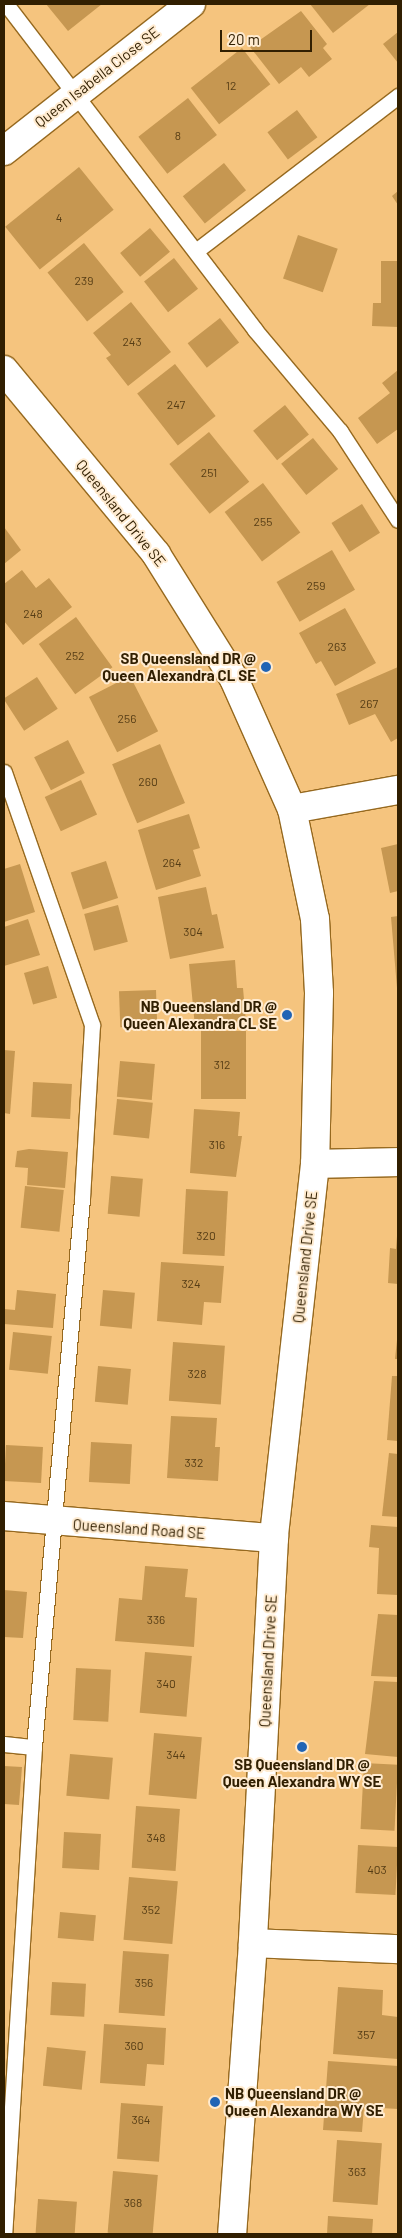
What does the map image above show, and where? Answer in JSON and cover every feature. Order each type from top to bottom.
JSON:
[{"type":"street","name":"Queen Isabella Close SE","points":[[4,151],[191,4]]},
{"type":"street","name":"Queensland Drive SE","points":[[4,370],[156,554],[234,679],[292,809],[315,919],[319,993],[314,1164],[274,1538],[253,1943],[232,2234]]},
{"type":"street","points":[[292,809],[398,790]]},
{"type":"street","points":[[314,1164],[398,1162]]},
{"type":"street","name":"Queensland Road SE","points":[[4,1516],[56,1523],[274,1538]]},
{"type":"street","points":[[253,1943],[398,1949]]},
{"type":"lane","points":[[6,4],[74,96],[340,432],[398,520]]},
{"type":"lane","points":[[196,252],[398,96]]},
{"type":"lane","points":[[4,772],[92,1025],[82,1199],[56,1523],[34,1747],[4,2234]]},
{"type":"lane","points":[[4,1744],[34,1747]]},
{"type":"building","points":[[46,4],[102,4],[68,31]]},
{"type":"building","points":[[310,4],[370,4],[333,33]]},
{"type":"building","points":[[301,11],[327,44],[323,48],[332,59],[309,77],[301,67],[279,84],[250,47]]},
{"type":"building","points":[[398,32],[398,63],[383,44]]},
{"type":"building","points":[[242,48],[270,84],[219,124],[191,88]]},
{"type":"building","points":[[188,98],[217,135],[167,174],[138,137]]},
{"type":"building","points":[[297,110],[317,137],[288,159],[267,132]]},
{"type":"building","points":[[224,163],[246,190],[205,224],[183,196]]},
{"type":"building","points":[[79,167],[114,210],[40,270],[5,227]]},
{"type":"building","points":[[398,191],[398,205],[392,196]]},
{"type":"building","points":[[150,228],[170,252],[140,277],[120,253]]},
{"type":"building","points":[[298,235],[338,249],[323,292],[283,278]]},
{"type":"building","points":[[84,243],[124,292],[87,322],[47,273]]},
{"type":"building","points":[[174,258],[198,289],[168,312],[144,281]]},
{"type":"building","points":[[381,261],[398,261],[398,327],[372,326],[373,303],[381,303]]},
{"type":"building","points":[[131,302],[171,352],[128,386],[106,358],[111,355],[93,333]]},
{"type":"building","points":[[220,318],[239,342],[207,368],[188,343]]},
{"type":"building","points":[[175,364],[216,416],[178,446],[137,394]]},
{"type":"building","points":[[398,370],[398,429],[377,444],[358,418],[390,393],[382,383]]},
{"type":"building","points":[[285,405],[309,435],[277,460],[253,431]]},
{"type":"building","points":[[209,432],[249,482],[210,514],[169,464]]},
{"type":"building","points":[[313,438],[338,469],[306,495],[281,464]]},
{"type":"building","points":[[263,483],[300,533],[262,561],[225,512]]},
{"type":"building","points":[[362,504],[380,533],[349,552],[331,523]]},
{"type":"building","points":[[4,527],[21,550],[4,564]]},
{"type":"building","points":[[332,550],[355,590],[300,622],[277,582]]},
{"type":"building","points":[[22,570],[36,588],[49,578],[72,607],[23,645],[4,621],[4,584]]},
{"type":"building","points":[[345,608],[376,663],[335,686],[321,661],[316,664],[299,633]]},
{"type":"building","points":[[76,617],[112,667],[75,694],[39,644]]},
{"type":"building","points":[[398,667],[398,738],[391,742],[375,714],[349,725],[336,694]]},
{"type":"building","points":[[130,676],[158,731],[117,752],[89,697]]},
{"type":"building","points":[[37,677],[58,709],[24,731],[4,698]]},
{"type":"building","points":[[68,740],[85,773],[51,790],[34,757]]},
{"type":"building","points":[[160,744],[185,803],[137,823],[112,764]]},
{"type":"building","points":[[81,780],[97,814],[61,831],[45,797]]},
{"type":"building","points":[[189,814],[200,848],[193,850],[201,876],[156,890],[138,830]]},
{"type":"building","points":[[398,844],[398,891],[390,893],[381,848]]},
{"type":"building","points":[[106,861],[118,898],[83,910],[71,872]]},
{"type":"building","points":[[20,864],[35,912],[4,922],[4,869]]},
{"type":"building","points":[[206,887],[212,915],[217,914],[224,948],[170,959],[158,897]]},
{"type":"building","points":[[118,905],[128,942],[94,951],[84,914]]},
{"type":"building","points":[[398,916],[398,988],[397,988],[391,917]]},
{"type":"building","points":[[28,919],[40,955],[4,966],[4,927]]},
{"type":"building","points":[[235,960],[237,988],[243,988],[246,1022],[195,1027],[189,964]]},
{"type":"building","points":[[48,966],[57,998],[33,1005],[24,973]]},
{"type":"building","points":[[156,990],[157,1026],[120,1027],[119,991]]},
{"type":"building","points":[[201,1031],[246,1031],[246,1099],[201,1099]]},
{"type":"building","points":[[4,1050],[15,1051],[10,1114],[4,1113]]},
{"type":"building","points":[[120,1061],[155,1064],[152,1100],[117,1097]]},
{"type":"building","points":[[33,1082],[72,1084],[70,1119],[31,1117]]},
{"type":"building","points":[[117,1099],[153,1103],[149,1139],[113,1135]]},
{"type":"building","points":[[194,1109],[240,1112],[238,1136],[242,1136],[236,1177],[190,1173]]},
{"type":"building","points":[[29,1149],[68,1152],[65,1188],[27,1185],[28,1168],[15,1167],[17,1151]]},
{"type":"building","points":[[111,1176],[143,1179],[140,1217],[108,1214]]},
{"type":"building","points":[[25,1186],[64,1190],[59,1232],[21,1228]]},
{"type":"building","points":[[186,1189],[228,1191],[225,1256],[183,1254]]},
{"type":"building","points":[[397,1236],[398,1284],[388,1283],[390,1248],[396,1249]]},
{"type":"building","points":[[161,1262],[224,1266],[221,1303],[204,1302],[202,1325],[157,1321]]},
{"type":"building","points":[[17,1290],[56,1294],[53,1328],[4,1324],[4,1309],[15,1310]]},
{"type":"building","points":[[103,1290],[135,1293],[132,1329],[100,1326]]},
{"type":"building","points":[[13,1332],[52,1336],[48,1374],[9,1370]]},
{"type":"building","points":[[397,1340],[398,1359],[395,1359]]},
{"type":"building","points":[[173,1342],[225,1346],[221,1404],[169,1401]]},
{"type":"building","points":[[98,1366],[131,1369],[128,1405],[95,1402]]},
{"type":"building","points":[[392,1376],[398,1376],[398,1441],[387,1440]]},
{"type":"building","points":[[171,1416],[217,1418],[215,1447],[220,1447],[218,1481],[167,1478]]},
{"type":"building","points":[[91,1442],[132,1444],[130,1484],[89,1482]]},
{"type":"building","points":[[6,1445],[43,1447],[41,1483],[4,1481]]},
{"type":"building","points":[[389,1453],[398,1454],[398,1517],[382,1516]]},
{"type":"building","points":[[371,1525],[398,1527],[398,1595],[377,1594],[379,1548],[369,1547]]},
{"type":"building","points":[[145,1566],[188,1569],[185,1597],[197,1598],[194,1647],[115,1641],[119,1598],[142,1600]]},
{"type":"building","points":[[4,1590],[27,1592],[23,1638],[4,1637]]},
{"type":"building","points":[[378,1614],[398,1615],[398,1677],[371,1676]]},
{"type":"building","points":[[145,1652],[192,1656],[187,1717],[140,1713]]},
{"type":"building","points":[[76,1668],[111,1670],[108,1722],[73,1720]]},
{"type":"building","points":[[374,1681],[398,1682],[398,1757],[365,1754]]},
{"type":"building","points":[[154,1733],[202,1737],[196,1799],[149,1795]]},
{"type":"building","points":[[70,1754],[113,1758],[109,1800],[66,1796]]},
{"type":"building","points":[[364,1763],[398,1765],[394,1831],[361,1829]]},
{"type":"building","points":[[4,1766],[22,1767],[19,1805],[4,1804]]},
{"type":"building","points":[[136,1806],[180,1809],[176,1871],[132,1868]]},
{"type":"building","points":[[64,1832],[101,1834],[99,1870],[62,1868]]},
{"type":"building","points":[[358,1845],[398,1847],[395,1895],[355,1893]]},
{"type":"building","points":[[129,1877],[178,1881],[172,1944],[124,1940]]},
{"type":"building","points":[[60,1912],[96,1915],[94,1941],[58,1938]]},
{"type":"building","points":[[123,1951],[169,1954],[165,2016],[119,2013]]},
{"type":"building","points":[[52,1982],[86,1984],[84,2017],[50,2015]]},
{"type":"building","points":[[338,1987],[383,1990],[382,2015],[398,2017],[398,2059],[333,2054]]},
{"type":"building","points":[[104,2024],[166,2028],[164,2065],[147,2064],[145,2086],[100,2083]]},
{"type":"building","points":[[47,2047],[86,2051],[82,2090],[43,2086]]},
{"type":"building","points":[[328,2061],[398,2066],[398,2109],[364,2107],[362,2132],[323,2130]]},
{"type":"building","points":[[121,2103],[163,2106],[159,2162],[117,2159]]},
{"type":"building","points":[[337,2140],[382,2143],[378,2205],[333,2202]]},
{"type":"building","points":[[113,2171],[158,2175],[153,2234],[108,2233]]},
{"type":"building","points":[[38,2199],[77,2202],[75,2234],[36,2234]]},
{"type":"building","points":[[328,2216],[373,2219],[372,2234],[327,2234]]},
{"type":"place","name":"SB Queensland DR @ Queen Alexandra CL SE","points":[[266,667]]},
{"type":"place","name":"NB Queensland DR @ Queen Alexandra CL SE","points":[[287,1015]]},
{"type":"place","name":"SB Queensland DR @ Queen Alexandra WY SE","points":[[302,1747]]},
{"type":"place","name":"NB Queensland DR @ Queen Alexandra WY SE","points":[[215,2102]]}]
